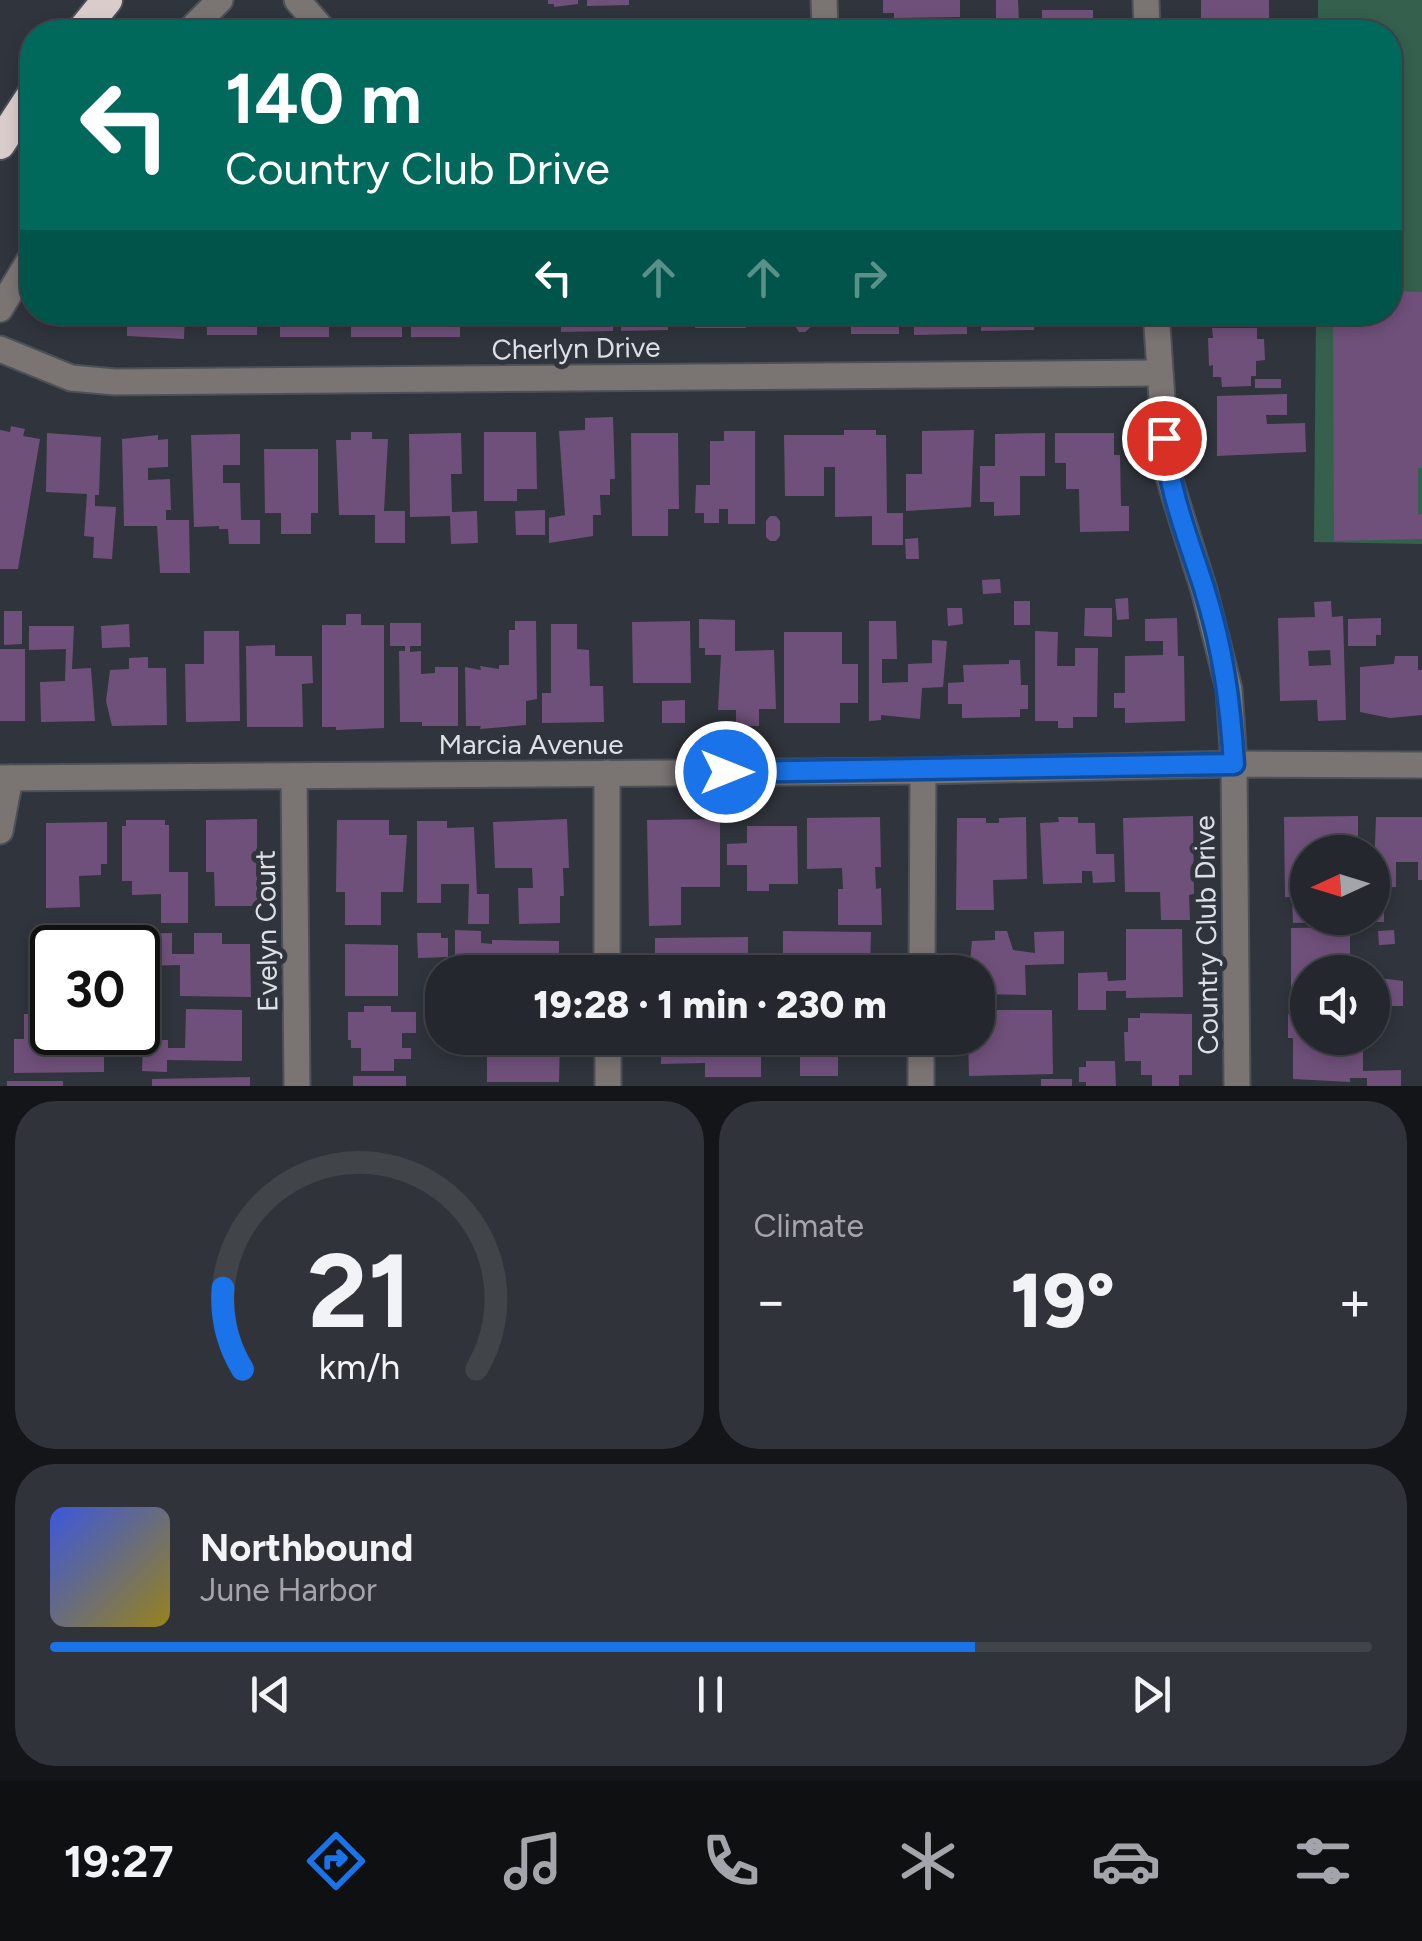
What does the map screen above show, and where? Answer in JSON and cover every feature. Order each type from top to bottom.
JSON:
[{"type":"highway","points":[[91,20],[107,0]]},
{"type":"highway","points":[[0,144],[20,113]]},
{"type":"street","points":[[200,20],[220,0]]},
{"type":"street","points":[[297,0],[314,20]]},
{"type":"street","points":[[0,309],[20,276]]},
{"type":"street","name":"Country Club Drive","points":[[1156,325],[1168,471],[1230,689],[1237,1086]]},
{"type":"street","name":"Cherlyn Drive","points":[[0,349],[71,378],[115,382],[1158,373]]},
{"type":"street","name":"Marcia Avenue","points":[[5,778],[924,771],[1234,764],[1422,766]]},
{"type":"street","points":[[922,955],[924,771]]},
{"type":"street","points":[[607,773],[608,955]]},
{"type":"street","name":"Evelyn Court","points":[[294,776],[297,1086]]},
{"type":"street","points":[[0,831],[5,778]]},
{"type":"street","points":[[608,1055],[608,1086]]},
{"type":"street","points":[[921,1055],[921,1086]]},
{"type":"green space","points":[[1318,0],[1422,0],[1422,544],[1314,542],[1316,325],[1402,325],[1402,20],[1318,20]]},
{"type":"building","points":[[548,0],[578,0],[578,4],[554,7]]},
{"type":"building","points":[[587,0],[629,0],[629,5],[587,6]]},
{"type":"building","points":[[883,0],[960,0],[960,17],[894,18],[894,13],[883,13]]},
{"type":"building","points":[[996,0],[1018,0],[1019,20],[996,20]]},
{"type":"building","points":[[1201,0],[1269,0],[1269,20],[1201,20]]},
{"type":"building","points":[[1042,10],[1093,10],[1093,20],[1042,20]]},
{"type":"building","points":[[1402,291],[1422,292],[1422,468],[1418,468],[1418,515],[1422,514],[1422,539],[1334,541],[1333,325],[1402,325]]},
{"type":"building","points":[[127,325],[185,325],[184,339],[127,336]]},
{"type":"building","points":[[207,325],[257,325],[257,335],[207,335]]},
{"type":"building","points":[[280,325],[329,325],[329,337],[280,337]]},
{"type":"building","points":[[351,325],[402,325],[402,337],[351,337]]},
{"type":"building","points":[[411,325],[460,325],[460,337],[411,337]]},
{"type":"building","points":[[561,325],[613,325],[613,331],[561,332]]},
{"type":"building","points":[[621,325],[668,325],[668,330],[621,331]]},
{"type":"building","points":[[695,325],[746,325],[746,328]]},
{"type":"building","points":[[794,325],[827,325],[812,326],[799,332]]},
{"type":"building","points":[[851,325],[899,325],[899,334],[851,334]]},
{"type":"building","points":[[914,325],[967,325],[967,334],[914,335]]},
{"type":"building","points":[[981,325],[1034,325],[1034,330],[981,331]]},
{"type":"building","points":[[1212,328],[1257,328],[1257,339],[1264,339],[1265,360],[1256,361],[1251,386],[1222,387],[1221,377],[1213,377],[1208,338],[1213,338]]},
{"type":"building","points":[[1255,379],[1281,379],[1281,388],[1255,388]]},
{"type":"building","points":[[1287,394],[1287,415],[1266,415],[1267,424],[1305,423],[1306,452],[1217,456],[1217,396]]},
{"type":"building","points":[[613,417],[615,479],[610,479],[610,495],[600,495],[601,515],[593,515],[593,536],[549,543],[549,518],[565,515],[559,431],[585,430],[585,418]]},
{"type":"building","points":[[11,426],[25,429],[23,436],[40,439],[18,569],[0,569],[0,430],[10,432]]},
{"type":"building","points":[[844,430],[876,430],[876,435],[886,435],[887,513],[903,513],[903,545],[872,545],[872,516],[835,517],[835,467],[824,467],[824,496],[785,496],[784,435],[844,435]]},
{"type":"building","points":[[974,430],[971,507],[906,511],[906,474],[922,474],[922,431]]},
{"type":"building","points":[[724,431],[755,431],[755,524],[728,524],[728,509],[719,509],[719,523],[704,523],[704,513],[695,513],[696,485],[710,485],[710,441],[724,441]]},
{"type":"building","points":[[351,432],[372,432],[372,439],[388,439],[384,511],[405,511],[405,543],[375,543],[375,515],[339,515],[336,440],[351,440]]},
{"type":"building","points":[[484,432],[536,432],[537,489],[517,489],[517,501],[484,501]]},
{"type":"building","points":[[47,433],[101,437],[99,495],[95,495],[95,506],[116,507],[112,559],[93,558],[94,537],[84,536],[87,494],[46,492]]},
{"type":"building","points":[[461,433],[462,474],[451,474],[452,512],[477,511],[478,543],[451,544],[450,516],[410,517],[409,434]]},
{"type":"building","points":[[631,433],[678,433],[679,509],[668,509],[668,536],[632,536]]},
{"type":"building","points":[[1045,433],[1045,476],[1020,476],[1020,515],[994,516],[994,502],[980,502],[980,466],[995,466],[995,434]]},
{"type":"building","points":[[1055,433],[1114,433],[1114,455],[1120,455],[1121,506],[1129,506],[1129,531],[1080,532],[1079,489],[1066,489],[1066,463],[1055,463]]},
{"type":"building","points":[[240,434],[240,465],[223,465],[223,483],[240,483],[241,520],[260,520],[260,544],[229,544],[228,529],[194,527],[191,435]]},
{"type":"building","points":[[158,435],[158,440],[168,439],[168,467],[148,468],[148,480],[170,479],[171,510],[166,510],[166,520],[189,520],[190,573],[160,573],[157,526],[124,526],[122,439]]},
{"type":"building","points":[[264,449],[318,449],[318,513],[311,513],[311,534],[281,534],[281,513],[265,513]]},
{"type":"building","points":[[545,510],[545,535],[516,535],[515,511]]},
{"type":"building","points":[[770,516],[780,521],[776,541],[766,537]]},
{"type":"building","points":[[918,538],[919,559],[906,559],[905,539]]},
{"type":"building","points":[[1000,579],[1001,593],[983,594],[982,580]]},
{"type":"building","points":[[1128,598],[1129,619],[1117,620],[1115,599]]},
{"type":"building","points":[[1014,601],[1030,601],[1030,625],[1014,625]]},
{"type":"building","points":[[1331,601],[1332,617],[1343,616],[1346,720],[1318,721],[1317,700],[1280,701],[1278,618],[1315,617],[1314,602]],"holes":[[[1330,650],[1331,665],[1309,666],[1308,651]]]},
{"type":"building","points":[[947,608],[962,608],[963,624],[948,626]]},
{"type":"building","points":[[1085,608],[1112,608],[1112,637],[1084,636]]},
{"type":"building","points":[[4,611],[22,611],[22,644],[4,645]]},
{"type":"building","points":[[346,614],[361,614],[361,625],[384,625],[384,728],[322,727],[322,625],[346,625]]},
{"type":"building","points":[[1177,618],[1178,656],[1184,656],[1185,721],[1125,723],[1125,708],[1114,708],[1114,693],[1125,693],[1125,656],[1163,655],[1163,641],[1145,641],[1145,619]]},
{"type":"building","points":[[1381,618],[1376,646],[1348,646],[1348,619]]},
{"type":"building","points":[[699,619],[735,620],[735,651],[774,650],[776,709],[759,709],[759,726],[736,726],[736,710],[718,710],[721,655],[705,655],[705,648],[699,648]]},
{"type":"building","points":[[515,621],[536,621],[537,699],[526,701],[526,725],[480,729],[481,726],[466,726],[465,667],[481,670],[480,666],[499,669],[499,665],[509,665],[509,630],[515,630]]},
{"type":"building","points":[[690,621],[691,683],[633,683],[632,622]]},
{"type":"building","points":[[869,621],[896,621],[897,659],[882,659],[882,683],[908,682],[908,664],[932,663],[932,640],[947,641],[943,687],[922,688],[920,719],[881,715],[881,720],[869,721]]},
{"type":"building","points":[[390,623],[421,623],[421,646],[410,646],[410,652],[421,651],[421,674],[435,673],[435,667],[458,667],[458,726],[400,722],[399,651],[405,651],[405,646],[390,646]]},
{"type":"building","points":[[129,624],[130,647],[102,648],[101,626]]},
{"type":"building","points":[[551,624],[577,624],[577,649],[589,650],[590,686],[603,686],[604,722],[542,723],[542,693],[551,693]]},
{"type":"building","points":[[29,626],[74,626],[72,669],[91,668],[95,721],[41,722],[40,682],[65,681],[66,649],[29,650]]},
{"type":"building","points":[[204,631],[239,631],[240,721],[186,722],[185,664],[204,664]]},
{"type":"building","points":[[1035,631],[1058,632],[1057,666],[1075,666],[1075,648],[1098,648],[1097,717],[1073,717],[1073,728],[1058,728],[1058,721],[1035,721]]},
{"type":"building","points":[[784,632],[842,632],[842,664],[858,664],[858,703],[840,703],[840,723],[784,723]]},
{"type":"building","points":[[275,645],[275,656],[312,656],[313,683],[302,684],[303,727],[247,727],[246,646]]},
{"type":"building","points":[[0,649],[25,649],[25,721],[0,721]]},
{"type":"building","points":[[1395,656],[1418,656],[1418,670],[1422,670],[1422,715],[1390,718],[1360,712],[1360,667],[1394,664]]},
{"type":"building","points":[[148,657],[148,668],[166,668],[167,725],[112,726],[106,701],[110,670],[129,669],[129,658]]},
{"type":"building","points":[[1009,660],[1020,660],[1021,685],[1028,685],[1028,709],[1020,709],[1020,717],[962,718],[962,704],[948,704],[948,683],[964,682],[963,665],[1009,664]]},
{"type":"building","points":[[685,700],[685,723],[662,723],[662,701]]},
{"type":"building","points":[[1193,816],[1194,894],[1189,895],[1190,920],[1161,920],[1160,892],[1125,892],[1123,818]]},
{"type":"building","points":[[1358,816],[1358,835],[1290,835],[1290,897],[1285,897],[1284,817]]},
{"type":"building","points":[[880,817],[881,867],[875,867],[876,889],[881,888],[882,925],[838,925],[842,868],[807,869],[807,818]]},
{"type":"building","points":[[1026,817],[1027,879],[993,880],[994,910],[956,910],[957,818],[986,818],[986,823],[999,823],[999,818]]},
{"type":"building","points":[[1058,817],[1078,817],[1078,823],[1095,823],[1096,854],[1114,854],[1115,882],[1093,883],[1092,871],[1082,871],[1082,883],[1043,884],[1040,823],[1059,822]]},
{"type":"building","points":[[1376,817],[1422,817],[1422,880],[1418,880],[1418,862],[1396,862],[1396,887],[1390,887],[1390,835],[1375,835]]},
{"type":"building","points":[[257,819],[257,906],[215,906],[214,872],[206,872],[206,820]]},
{"type":"building","points":[[567,819],[569,868],[563,868],[560,923],[519,924],[518,888],[533,888],[532,868],[495,868],[493,822]]},
{"type":"building","points":[[720,819],[720,887],[681,887],[681,925],[649,926],[647,820]]},
{"type":"building","points":[[126,820],[165,820],[165,825],[169,825],[169,872],[188,872],[188,923],[161,923],[161,894],[132,895],[132,881],[122,881],[122,826],[126,826]]},
{"type":"building","points":[[337,820],[389,820],[389,835],[407,835],[403,892],[381,892],[381,925],[345,925],[345,892],[336,892]]},
{"type":"building","points":[[417,821],[447,821],[447,828],[474,827],[477,894],[489,894],[489,924],[468,924],[469,884],[441,884],[441,903],[417,903]]},
{"type":"building","points":[[107,822],[107,864],[101,864],[101,875],[79,876],[80,907],[46,908],[46,823]]},
{"type":"building","points":[[747,826],[797,826],[798,884],[769,884],[769,891],[747,891],[747,865],[727,865],[727,844],[747,843]]},
{"type":"building","points":[[1126,929],[1182,929],[1183,997],[1126,998],[1126,991],[1106,991],[1106,1010],[1078,1010],[1078,973],[1107,972],[1108,981],[1126,980]]},
{"type":"building","points":[[455,930],[481,931],[481,943],[559,941],[559,955],[455,955]]},
{"type":"building","points":[[1394,930],[1395,944],[1379,945],[1378,935],[1390,935]]},
{"type":"building","points":[[783,931],[871,932],[870,955],[783,955]]},
{"type":"building","points":[[995,931],[1007,931],[1013,950],[1035,953],[1034,932],[1064,931],[1064,964],[1025,965],[1026,995],[995,994],[995,955],[971,955],[972,941],[995,940]]},
{"type":"building","points":[[160,933],[172,933],[172,954],[194,954],[194,933],[222,933],[222,944],[250,944],[251,997],[180,996],[180,965],[160,965]]},
{"type":"building","points":[[417,933],[441,933],[441,938],[448,938],[448,955],[418,958]]},
{"type":"building","points":[[1291,935],[1350,935],[1350,955],[1291,955]]},
{"type":"building","points":[[748,937],[748,955],[655,955],[655,938]]},
{"type":"building","points":[[345,944],[398,945],[398,996],[345,996]]},
{"type":"building","points":[[1390,979],[1403,981],[1403,1006],[1390,1006]]},
{"type":"building","points":[[364,1006],[391,1006],[391,1012],[416,1012],[416,1033],[402,1033],[402,1048],[411,1048],[411,1059],[394,1059],[394,1071],[361,1071],[361,1048],[351,1048],[348,1040],[348,1012],[364,1012]]},
{"type":"building","points":[[186,1009],[242,1010],[242,1061],[167,1060],[167,1072],[142,1071],[143,1055],[160,1055],[160,1040],[168,1040],[168,1048],[185,1048]]},
{"type":"building","points":[[995,1010],[1052,1010],[1053,1074],[969,1076],[968,1055],[995,1055]]},
{"type":"building","points":[[1140,1013],[1192,1014],[1192,1075],[1179,1075],[1179,1086],[1152,1086],[1152,1075],[1141,1075],[1141,1061],[1125,1061],[1124,1032],[1128,1032],[1128,1018],[1140,1018]]},
{"type":"building","points":[[24,1014],[30,1014],[30,1055],[104,1055],[104,1072],[14,1073],[14,1039],[24,1039]]},
{"type":"building","points":[[487,1055],[560,1055],[559,1082],[487,1082]]},
{"type":"building","points":[[661,1055],[761,1055],[761,1077],[705,1077],[705,1063],[661,1064]]},
{"type":"building","points":[[800,1055],[838,1055],[838,1076],[800,1076]]},
{"type":"building","points":[[1293,1055],[1363,1055],[1363,1071],[1401,1070],[1401,1086],[1367,1086],[1367,1078],[1350,1078],[1350,1082],[1293,1079]]},
{"type":"building","points":[[1086,1061],[1115,1061],[1116,1086],[1086,1086],[1086,1082],[1079,1082],[1079,1067],[1086,1067]]},
{"type":"building","points":[[353,1076],[406,1076],[406,1086],[353,1086]]},
{"type":"building","points":[[250,1077],[250,1086],[152,1086],[152,1079]]},
{"type":"building","points":[[1041,1079],[1072,1079],[1072,1086],[1041,1086]]},
{"type":"building","points":[[7,1081],[63,1081],[63,1086],[7,1086]]},
{"type":"route","points":[[726,772],[1234,764],[1230,689],[1168,471],[1164,438]]}]
